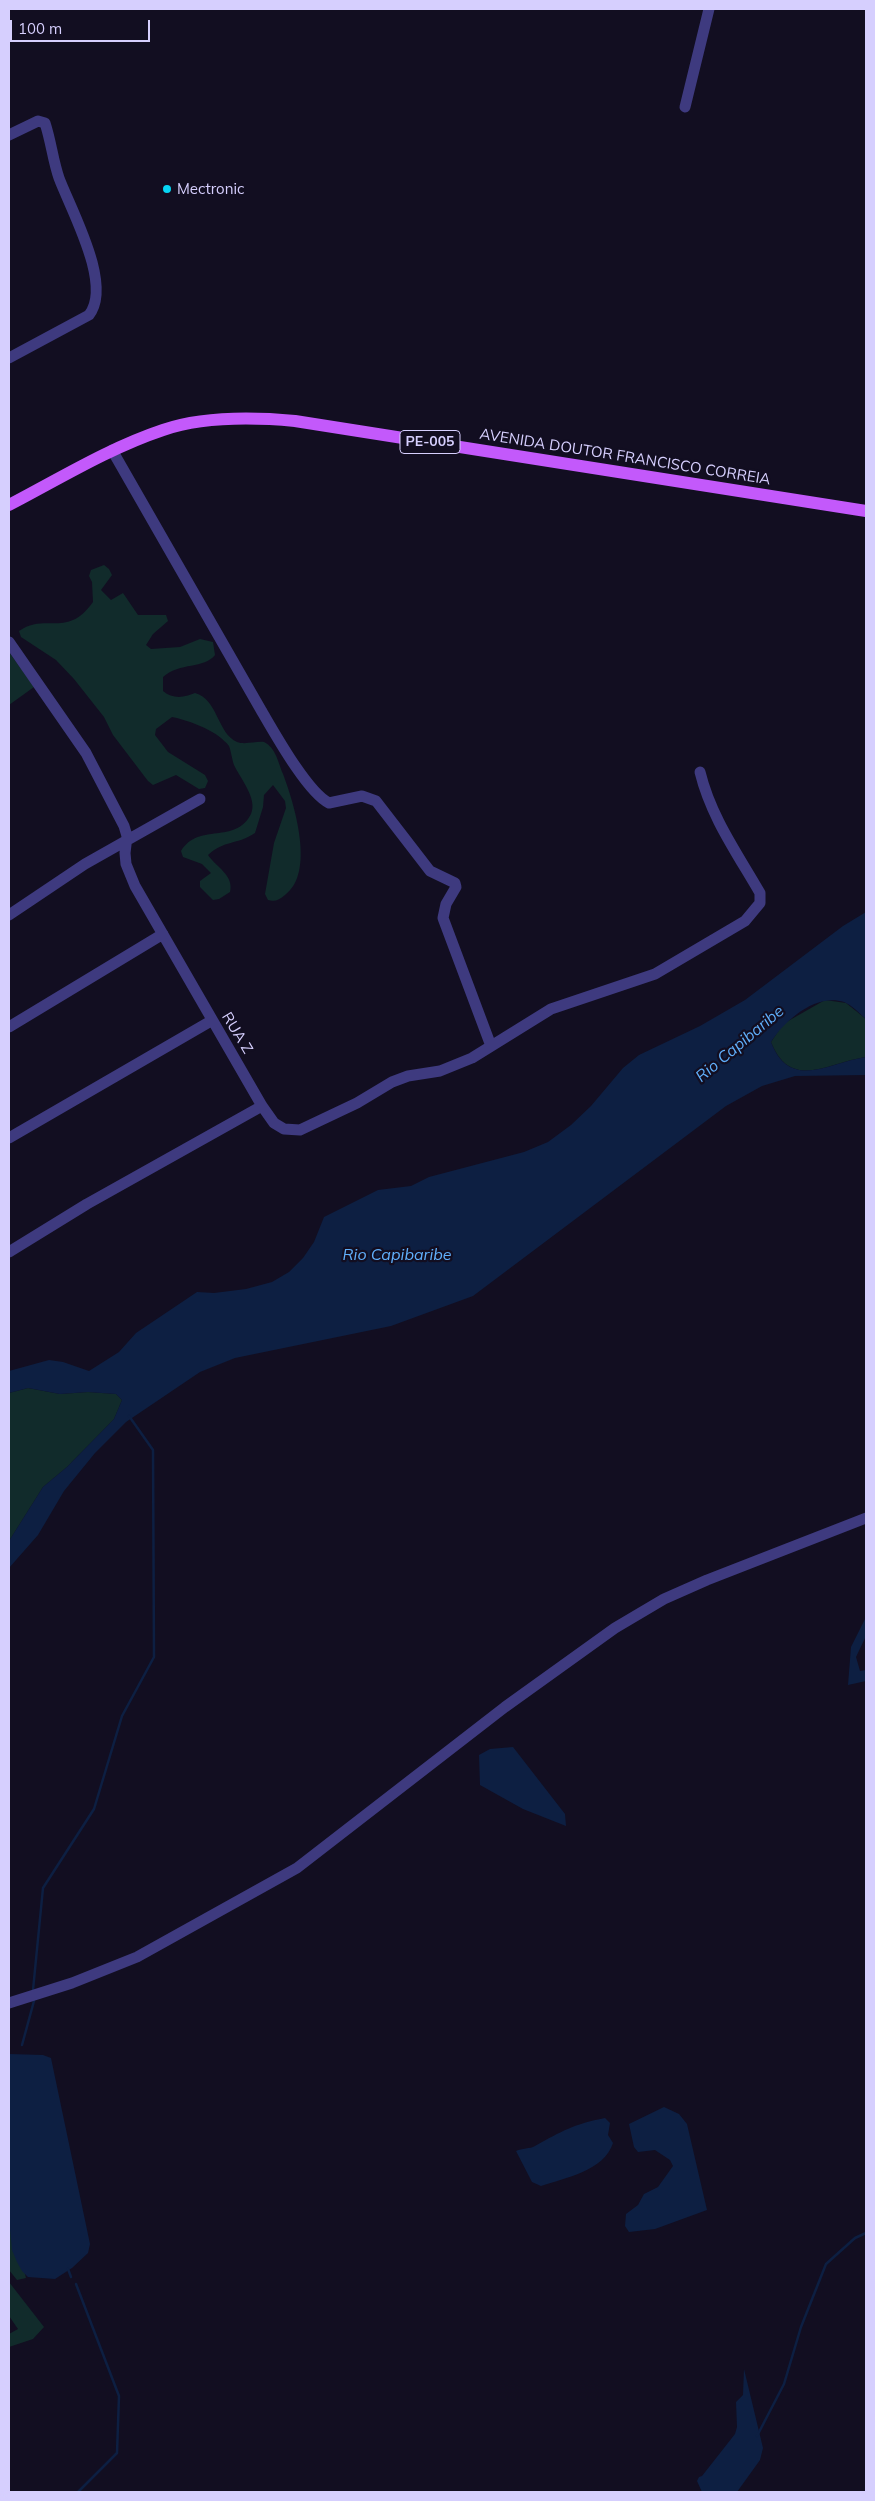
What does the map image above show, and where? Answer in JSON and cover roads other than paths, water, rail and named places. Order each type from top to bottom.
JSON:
[{"type":"main road","name":"AVENIDA DOUTOR FRANCISCO CORREIA","points":[[9,505],[112,450],[164,430],[178,426],[244,418],[278,420],[866,511]]},
{"type":"street","points":[[686,107],[709,9]]},
{"type":"street","points":[[9,135],[38,121],[45,123],[59,177],[83,233],[96,280],[96,305],[89,315],[9,358]]},
{"type":"street","points":[[112,450],[261,710],[285,750],[320,797],[329,803],[362,796],[376,801],[430,871],[455,883],[456,887],[444,910],[443,918],[491,1046],[551,1008],[655,974],[745,921],[755,910],[760,903],[760,893],[714,814],[706,796],[700,772]]},
{"type":"street","points":[[9,642],[86,753],[124,826],[127,840]]},
{"type":"street","points":[[9,915],[85,864],[200,799]]},
{"type":"street","name":"RUA Z","points":[[127,840],[126,864],[148,911],[262,1106],[274,1122],[284,1128],[300,1130],[357,1103],[392,1082],[408,1076],[440,1071],[472,1058],[491,1046]]},
{"type":"street","points":[[9,1027],[163,934]]},
{"type":"street","points":[[9,1138],[211,1020]]},
{"type":"street","points":[[9,1252],[87,1204],[262,1106]]},
{"type":"street","points":[[9,2004],[72,1983],[137,1958],[297,1868],[505,1707],[615,1628],[664,1599],[707,1580],[866,1518]]},
{"type":"water","name":"Rio Capibaribe","points":[[866,912],[866,1019],[853,1007],[844,1002],[823,1001],[802,1010],[793,1017],[771,1042],[779,1057],[789,1066],[800,1070],[825,1068],[866,1057],[866,1075],[795,1076],[762,1086],[726,1106],[473,1296],[391,1326],[235,1358],[200,1372],[126,1422],[95,1453],[64,1491],[38,1535],[9,1568],[9,1541],[43,1487],[67,1467],[114,1419],[122,1400],[116,1394],[88,1392],[60,1394],[28,1388],[9,1393],[9,1371],[49,1360],[63,1362],[89,1371],[119,1352],[136,1333],[197,1292],[214,1293],[246,1289],[272,1282],[289,1272],[303,1258],[314,1242],[324,1217],[378,1190],[411,1186],[429,1177],[524,1152],[548,1142],[571,1125],[591,1106],[623,1068],[639,1055],[700,1026],[745,1000],[843,926]]},
{"type":"water","points":[[866,1617],[866,1636],[856,1657],[860,1671],[866,1670],[866,1681],[848,1685],[851,1647]]},
{"type":"water","points":[[513,1747],[565,1814],[566,1826],[523,1809],[480,1785],[479,1755],[490,1749]]},
{"type":"water","points":[[9,2054],[43,2055],[51,2058],[90,2244],[88,2253],[72,2268],[55,2279],[28,2277],[22,2271],[12,2250],[9,2219]]},
{"type":"water","points":[[664,2107],[679,2114],[687,2124],[707,2210],[655,2229],[629,2232],[625,2226],[626,2214],[638,2205],[644,2194],[658,2187],[673,2166],[670,2160],[655,2150],[638,2152],[634,2147],[629,2124]]},
{"type":"water","points":[[605,2118],[610,2123],[608,2135],[613,2143],[608,2153],[601,2160],[583,2172],[561,2180],[541,2186],[532,2182],[516,2151],[533,2147],[576,2126]]},
{"type":"water","points":[[744,2369],[763,2448],[760,2460],[737,2492],[702,2492],[697,2481],[699,2477],[702,2476],[735,2434],[737,2427],[736,2402],[743,2395]]},
{"type":"waterway","points":[[33,1990],[43,1888],[94,1809],[122,1716],[154,1657],[153,1450],[129,1416]]},
{"type":"waterway","points":[[22,2045],[34,2001]]},
{"type":"waterway","points":[[757,2436],[784,2384],[801,2327],[826,2264],[855,2238],[866,2233]]},
{"type":"waterway","points":[[68,2269],[71,2277]]},
{"type":"waterway","points":[[76,2284],[119,2396],[117,2453],[78,2492]]},
{"type":"place","name":"Mectronic","points":[[167,189]]}]
